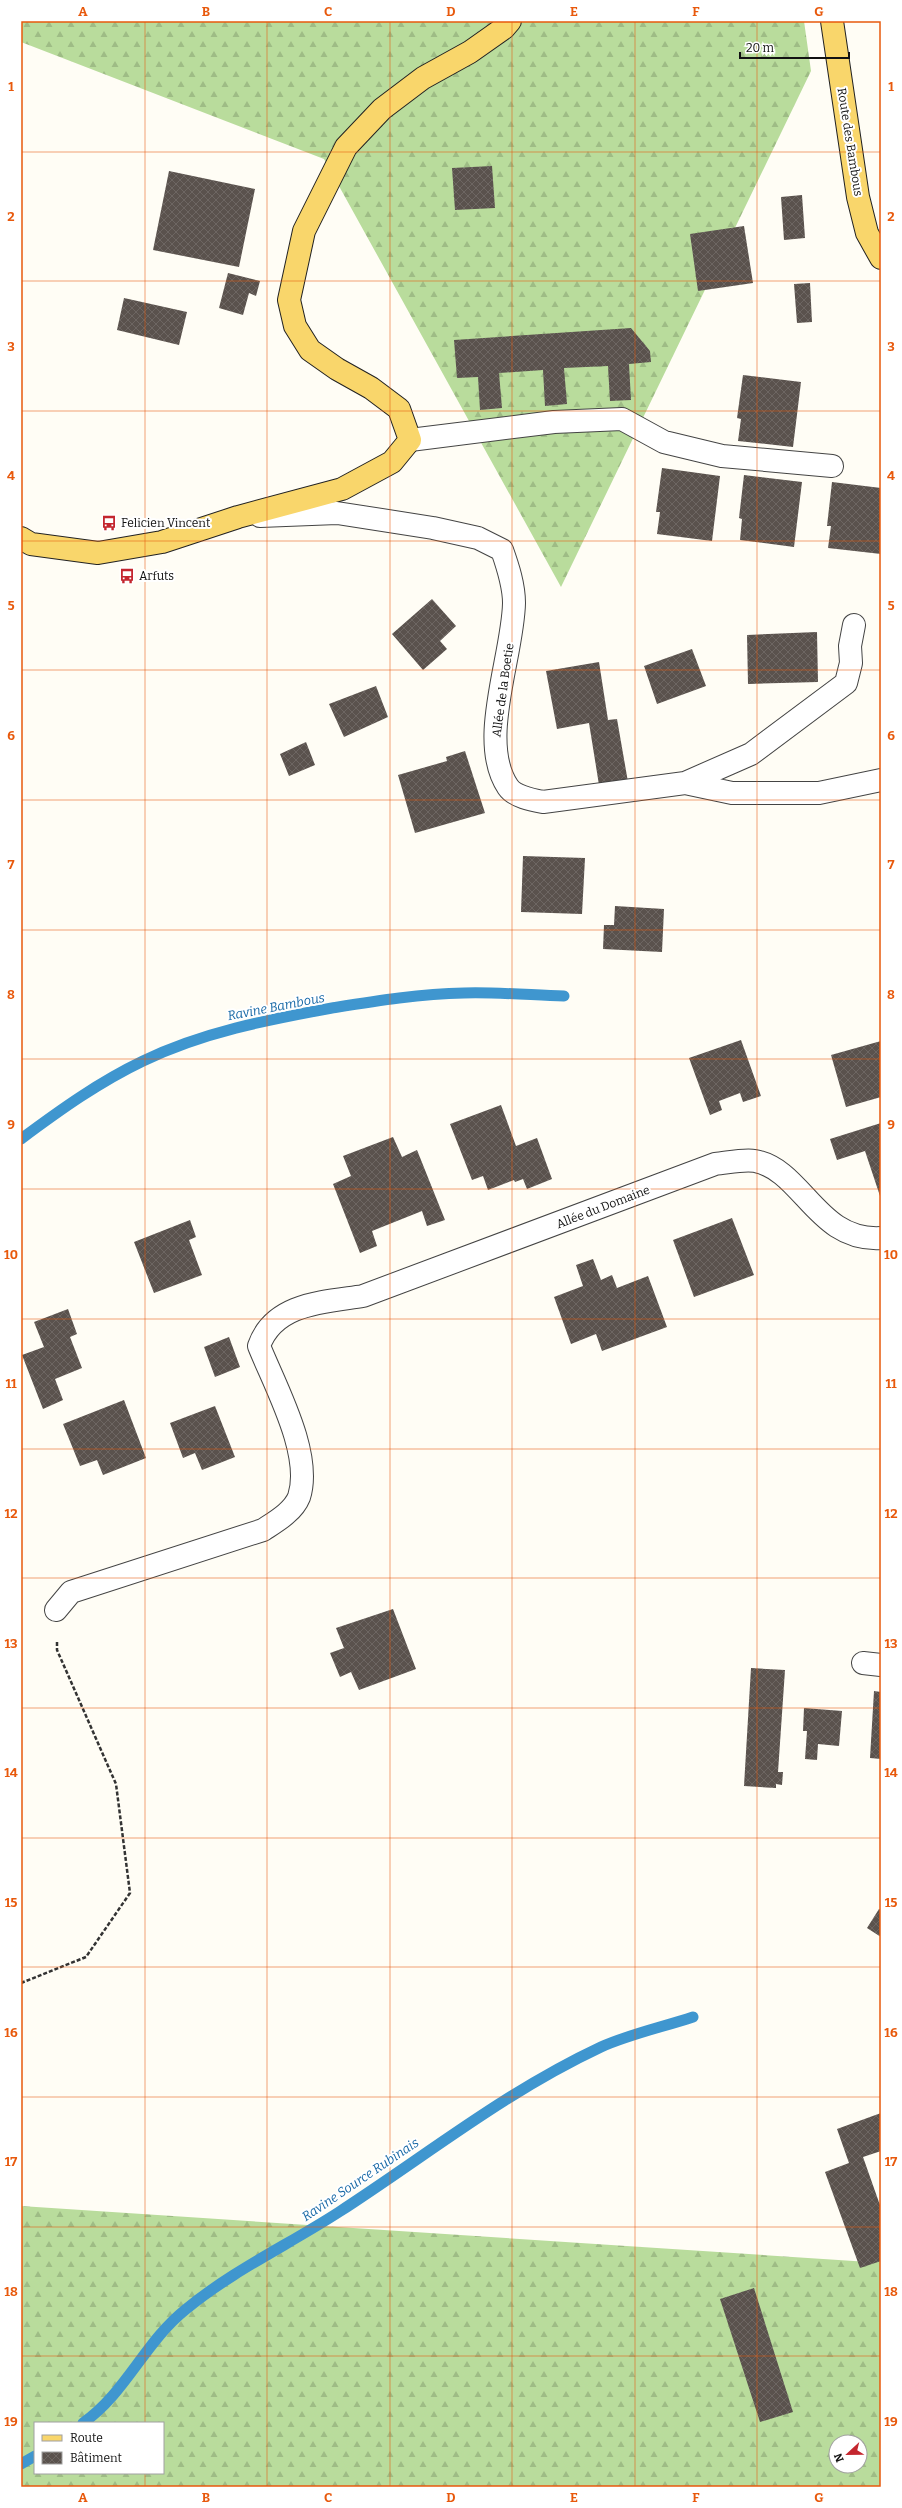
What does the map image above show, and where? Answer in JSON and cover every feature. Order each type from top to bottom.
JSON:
[{"type":"main road","points":[[21,538],[31,544],[98,553],[162,542],[238,517],[342,489],[392,462],[410,440],[399,409],[310,350],[295,326],[289,300],[304,231],[346,147],[382,109],[423,78],[482,44],[504,28],[510,21]]},
{"type":"main road","name":"Route des Bambous","points":[[832,21],[858,197],[867,233],[881,258]]},
{"type":"street","points":[[410,440],[554,422],[622,418],[664,442],[722,456],[832,466]]},
{"type":"street","name":"Allée de la Boetie","points":[[238,517],[337,513],[433,528],[478,538],[502,550],[510,576],[514,602],[509,651],[494,733],[497,764],[508,788],[527,800],[543,802],[685,783],[751,754],[846,683],[851,663],[850,646],[854,625]]},
{"type":"street","points":[[685,783],[732,793],[819,793],[881,780]]},
{"type":"street","name":"Allée du Domaine","points":[[56,1610],[71,1592],[263,1530],[284,1517],[298,1498],[303,1474],[295,1436],[259,1346],[264,1333],[279,1317],[307,1305],[363,1296],[715,1164],[754,1161],[779,1172],[830,1223],[866,1239],[881,1238]]},
{"type":"path","points":[[21,1983],[86,1957],[130,1893],[116,1784],[57,1650]]},
{"type":"green space","points":[[21,21],[804,21],[811,71],[561,587],[324,159],[21,42]]},
{"type":"green space","points":[[21,2206],[869,2262],[881,2206],[881,2487],[21,2487]]},
{"type":"building","points":[[492,166],[495,208],[455,210],[452,168]]},
{"type":"building","points":[[169,171],[255,189],[239,267],[153,250]]},
{"type":"building","points":[[802,195],[805,238],[784,240],[781,197]]},
{"type":"building","points":[[744,226],[753,283],[698,291],[690,234]]},
{"type":"building","points":[[228,273],[260,281],[256,296],[249,293],[243,315],[219,308]]},
{"type":"building","points":[[810,283],[812,322],[797,323],[794,284]]},
{"type":"building","points":[[124,298],[187,312],[179,345],[117,330]]},
{"type":"building","points":[[631,328],[650,351],[651,362],[629,364],[631,400],[610,401],[608,366],[564,368],[567,404],[545,406],[543,370],[499,373],[502,408],[480,410],[478,377],[457,378],[454,340]]},
{"type":"building","points":[[743,375],[801,382],[793,447],[738,441],[741,419],[737,418]]},
{"type":"building","points":[[662,468],[720,476],[712,541],[657,534],[660,512],[656,512]]},
{"type":"building","points":[[744,475],[802,482],[794,547],[740,540],[742,519],[739,518]]},
{"type":"building","points":[[832,482],[881,488],[881,554],[828,548],[831,526],[827,526]]},
{"type":"building","points":[[432,599],[456,626],[440,641],[447,649],[423,670],[392,634]]},
{"type":"building","points":[[817,632],[818,682],[748,684],[747,635]]},
{"type":"building","points":[[692,649],[706,686],[657,704],[644,666]]},
{"type":"building","points":[[599,662],[608,720],[617,719],[628,782],[599,785],[589,723],[557,729],[546,671]]},
{"type":"building","points":[[376,686],[388,717],[344,737],[329,704]]},
{"type":"building","points":[[306,742],[315,765],[289,776],[280,754]]},
{"type":"building","points":[[465,751],[485,813],[415,833],[398,775],[447,761],[446,757]]},
{"type":"building","points":[[523,856],[585,858],[582,914],[521,912]]},
{"type":"building","points":[[615,906],[664,909],[662,952],[603,949],[604,925],[614,925]]},
{"type":"building","points":[[741,1040],[761,1096],[743,1102],[740,1093],[719,1101],[722,1110],[710,1115],[689,1058]]},
{"type":"building","points":[[881,1041],[881,1097],[846,1107],[831,1055]]},
{"type":"building","points":[[501,1105],[516,1146],[537,1138],[552,1179],[527,1189],[523,1179],[515,1182],[514,1180],[488,1190],[483,1176],[472,1180],[450,1124]]},
{"type":"building","points":[[881,1123],[881,1199],[865,1151],[837,1160],[830,1139]]},
{"type":"building","points":[[393,1137],[402,1157],[417,1150],[445,1220],[427,1226],[422,1211],[372,1231],[377,1246],[360,1253],[333,1184],[351,1176],[343,1156]]},
{"type":"building","points":[[732,1218],[754,1275],[694,1297],[673,1240]]},
{"type":"building","points":[[190,1220],[196,1237],[189,1240],[202,1275],[154,1293],[134,1242]]},
{"type":"building","points":[[593,1259],[601,1280],[612,1275],[617,1288],[648,1276],[667,1327],[602,1351],[596,1334],[571,1344],[554,1297],[583,1286],[576,1265]]},
{"type":"building","points":[[68,1309],[77,1334],[70,1337],[82,1368],[55,1379],[63,1400],[43,1409],[22,1355],[44,1347],[34,1322]]},
{"type":"building","points":[[229,1337],[240,1367],[215,1377],[204,1347]]},
{"type":"building","points":[[124,1400],[146,1458],[103,1475],[97,1460],[80,1466],[63,1424]]},
{"type":"building","points":[[215,1406],[235,1457],[202,1470],[195,1453],[183,1458],[170,1423]]},
{"type":"building","points":[[393,1609],[416,1669],[359,1690],[351,1672],[340,1677],[330,1653],[344,1648],[336,1628]]},
{"type":"building","points":[[751,1668],[785,1670],[778,1772],[783,1772],[782,1785],[776,1784],[776,1788],[744,1786]]},
{"type":"building","points":[[874,1691],[881,1692],[881,1759],[870,1758]]},
{"type":"building","points":[[804,1708],[842,1711],[839,1746],[818,1744],[817,1760],[805,1759],[807,1731],[803,1731]]},
{"type":"building","points":[[879,1909],[881,1910],[881,1937],[867,1928]]},
{"type":"building","points":[[881,2113],[881,2151],[863,2157],[881,2208],[881,2261],[860,2268],[825,2172],[849,2163],[837,2129]]},
{"type":"building","points":[[754,2288],[793,2412],[760,2422],[720,2299]]},
{"type":"waterway","name":"Ravine Bambous","points":[[21,1139],[80,1097],[127,1069],[189,1042],[236,1028],[332,1008],[414,996],[476,993],[564,996]]},
{"type":"waterway","name":"Ravine Source Rubinais","points":[[84,2422],[111,2398],[146,2352],[171,2323],[185,2310],[222,2283],[339,2212],[467,2125],[532,2084],[612,2042],[693,2017]]},
{"type":"waterway","name":"Ravine Source Rubinais","points":[[21,2464],[34,2457]]},
{"type":"place","name":"Felicien Vincent","points":[[109,523]]},
{"type":"place","name":"Arfuts","points":[[127,576]]}]
